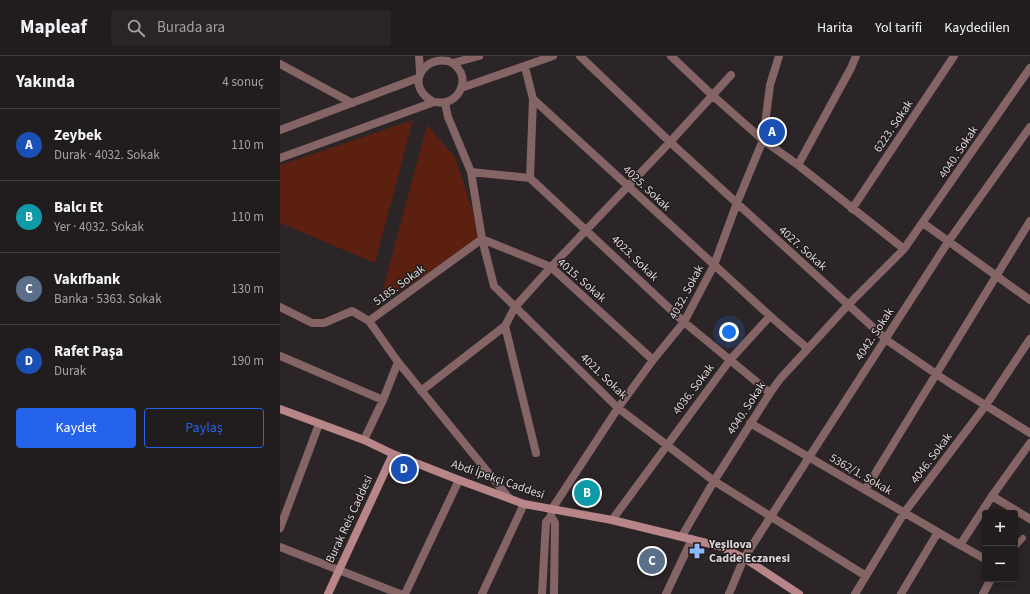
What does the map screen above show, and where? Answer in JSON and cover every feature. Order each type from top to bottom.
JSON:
[{"type":"main road","name":"Abdi İpekçi Caddesi","points":[[280,409],[364,440],[393,454],[524,504],[551,512],[612,520],[719,546],[744,558],[799,594]]},
{"type":"main road","name":"Burak Reis Caddesi","points":[[328,594],[393,454]]},
{"type":"street","points":[[419,56],[418,86],[427,99],[434,102]]},
{"type":"street","points":[[453,63],[479,56]]},
{"type":"street","points":[[461,88],[553,56]]},
{"type":"street","name":"4027. Sokak","points":[[580,56],[670,142],[885,338],[937,374],[1030,433]]},
{"type":"street","points":[[671,56],[763,140],[904,249]]},
{"type":"street","name":"4032. Sokak","points":[[542,594],[546,522],[618,408],[653,360],[684,322],[714,265],[736,203],[763,140],[770,85],[780,56]]},
{"type":"street","points":[[798,166],[856,56]]},
{"type":"street","name":"6223. Sokak","points":[[852,209],[954,56]]},
{"type":"street","points":[[280,130],[352,103],[419,75],[424,65],[431,61],[442,59],[453,63],[461,74],[461,88],[457,96],[445,102],[434,102],[280,158]]},
{"type":"street","points":[[280,64],[352,103]]},
{"type":"street","points":[[471,172],[530,178],[533,99],[525,67]]},
{"type":"street","name":"4040. Sokak","points":[[682,536],[714,481],[770,393],[807,348],[904,249],[1030,68]]},
{"type":"street","points":[[422,391],[505,326],[515,307],[551,267],[732,75]]},
{"type":"street","name":"4025. Sokak","points":[[533,99],[770,316]]},
{"type":"street","name":"4021. Sokak","points":[[445,102],[448,117],[471,172],[482,239],[494,286],[618,408],[714,481],[866,576]]},
{"type":"street","name":"4042. Sokak","points":[[728,594],[744,558],[885,338],[948,242],[1030,127]]},
{"type":"street","name":"4023. Sokak","points":[[530,178],[684,322],[770,393]]},
{"type":"street","points":[[865,490],[1030,221]]},
{"type":"street","points":[[923,223],[996,276],[1024,294],[1030,300]]},
{"type":"street","name":"4015. Sokak","points":[[482,239],[551,267],[653,360]]},
{"type":"street","name":"5185. Sokak","points":[[482,239],[370,321],[398,362],[509,498]]},
{"type":"street","points":[[280,307],[312,323],[324,323],[352,311],[370,321]]},
{"type":"street","points":[[770,316],[807,348]]},
{"type":"street","name":"4036. Sokak","points":[[612,520],[730,360],[770,316]]},
{"type":"street","points":[[505,326],[536,453]]},
{"type":"street","name":"4046. Sokak","points":[[855,594],[904,513],[986,405],[1030,339]]},
{"type":"street","points":[[280,356],[383,400]]},
{"type":"street","points":[[364,440],[383,400],[398,362]]},
{"type":"street","name":"5362/1. Sokak","points":[[750,423],[982,557]]},
{"type":"street","points":[[280,528],[319,424]]},
{"type":"street","points":[[960,545],[992,496],[1030,443]]},
{"type":"street","points":[[405,594],[459,480]]},
{"type":"street","points":[[992,496],[1030,518]]},
{"type":"street","points":[[482,594],[524,504]]},
{"type":"street","points":[[551,512],[555,523],[554,594]]},
{"type":"street","points":[[901,594],[938,532]]},
{"type":"street","points":[[666,594],[692,539]]},
{"type":"street","points":[[280,546],[400,594]]},
{"type":"street","points":[[983,594],[989,582]]},
{"type":"lane","points":[[1016,546],[1023,538]]},
{"type":"shaded area","points":[[413,120],[375,263],[280,223],[280,165]]},
{"type":"shaded area","points":[[427,125],[455,157],[482,239],[379,304]]},
{"type":"place","name":"Zeybek","points":[[772,132]]},
{"type":"place","name":"Rafet Paşa","points":[[404,469]]},
{"type":"place","name":"Balcı Et","points":[[587,493]]},
{"type":"place","name":"Yeşilova Cadde Eczanesi","points":[[697,551]]},
{"type":"place","name":"Vakıfbank","points":[[652,561]]}]
